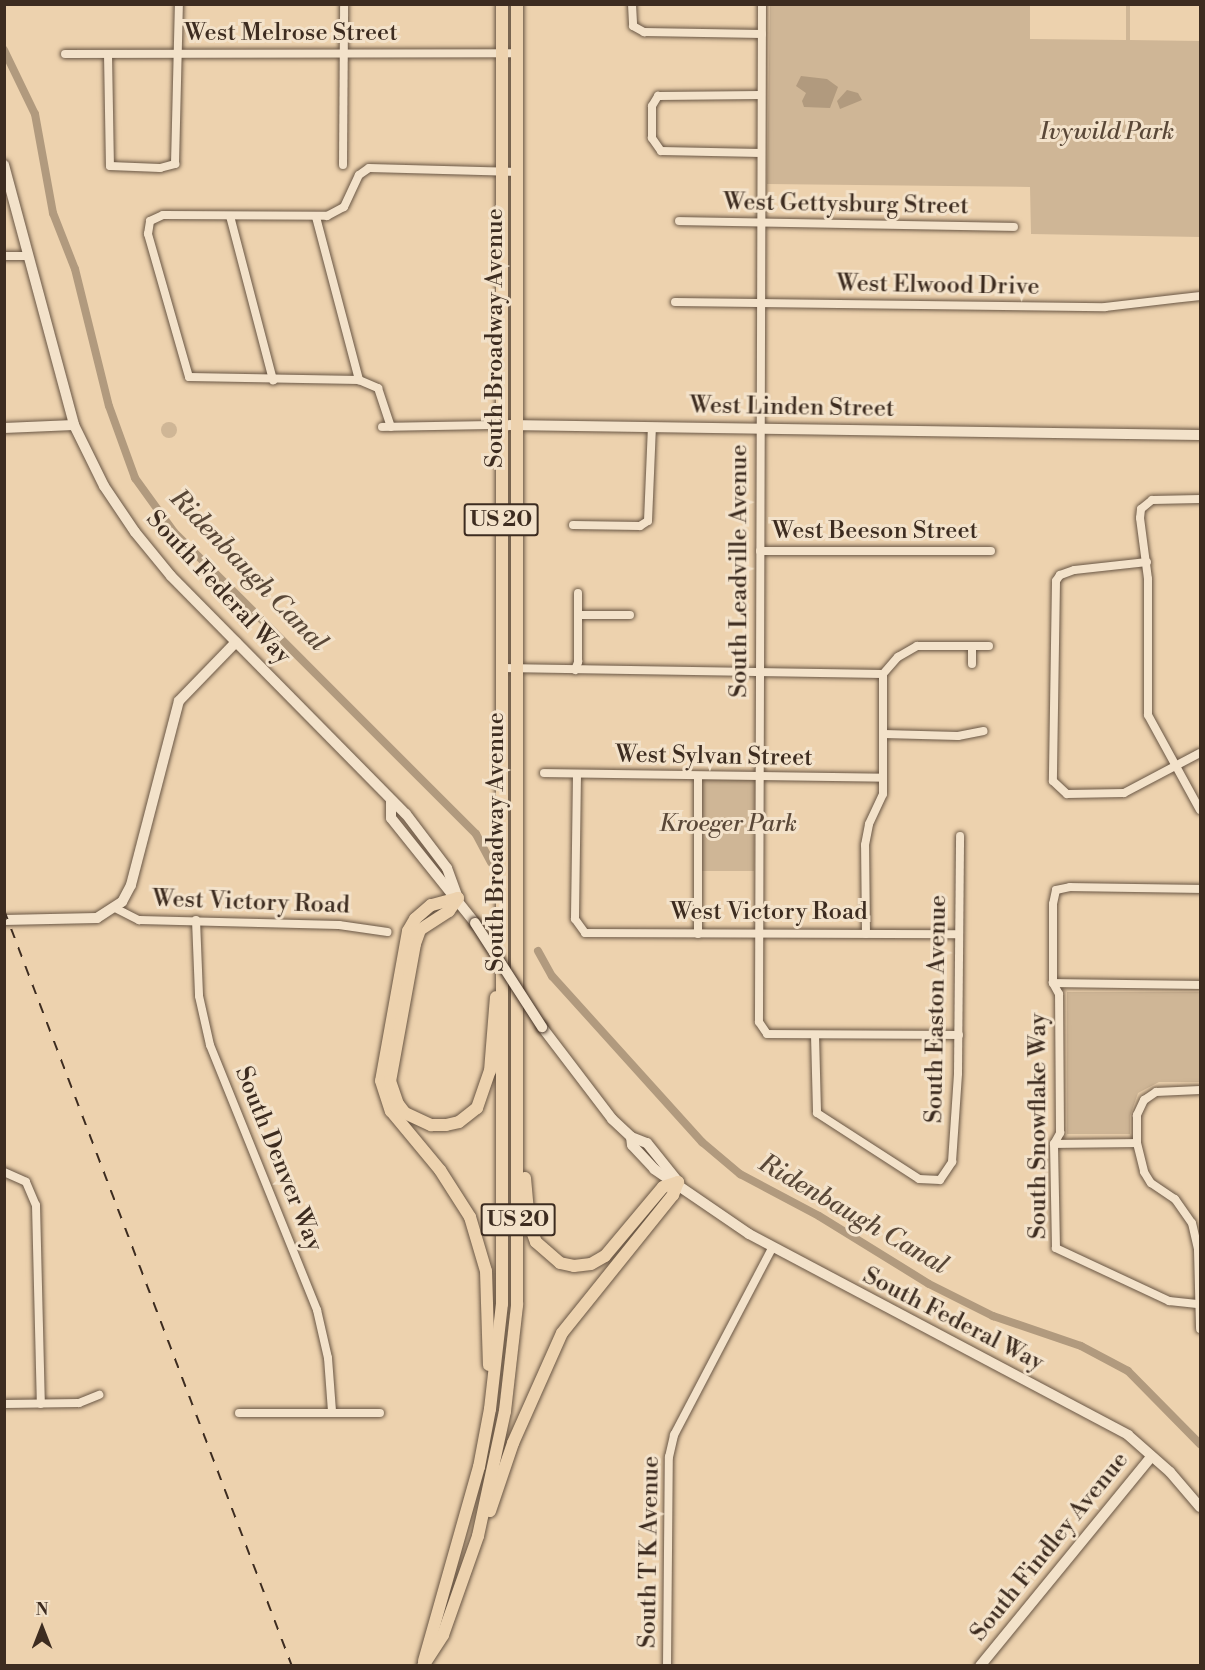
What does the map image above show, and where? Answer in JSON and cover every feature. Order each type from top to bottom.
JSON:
[{"type":"main road","name":"South Broadway Avenue","points":[[423,1665],[430,1630],[463,1532],[490,1409],[502,1304],[502,4]]},
{"type":"main road","name":"South Broadway Avenue","points":[[423,1665],[443,1635],[478,1536],[505,1411],[517,1305],[517,4]]},
{"type":"main road","name":"South Federal Way","points":[[4,165],[26,256],[74,425],[95,471],[135,532],[236,642],[406,814],[447,868],[458,898],[573,1072],[632,1137],[647,1143],[678,1182],[772,1248],[1128,1435],[1152,1456],[1200,1507]]},
{"type":"main road","points":[[4,428],[74,425]]},
{"type":"main road","name":"West Linden Street","points":[[501,425],[1200,435]]},
{"type":"main road","name":"West Victory Road","points":[[115,908],[131,885],[179,701],[236,642]]},
{"type":"main road","points":[[458,898],[448,911],[433,919],[417,935],[391,1068],[390,1081],[398,1104],[418,1121],[431,1125],[459,1122],[483,1099],[490,1071],[503,927]]},
{"type":"main road","points":[[458,898],[431,905],[415,919],[408,931],[381,1081],[391,1111],[440,1170],[470,1217],[486,1270],[490,1409]]},
{"type":"main road","points":[[4,920],[97,918],[115,908]]},
{"type":"main road","points":[[518,1132],[529,1223],[536,1242],[560,1263],[591,1264],[605,1256],[663,1187],[678,1182]]},
{"type":"main road","points":[[478,1536],[562,1333],[673,1195],[678,1182]]},
{"type":"main road","name":"South Findley Avenue","points":[[980,1665],[1152,1456]]},
{"type":"street","points":[[108,54],[110,166],[160,168],[175,164],[179,4]]},
{"type":"street","points":[[343,165],[344,4]]},
{"type":"street","points":[[632,4],[633,26],[644,32],[762,34]]},
{"type":"street","name":"South Leadville Avenue","points":[[762,4],[759,672],[761,1029],[767,1034],[815,1035]]},
{"type":"street","name":"West Melrose Street","points":[[65,54],[517,53]]},
{"type":"street","points":[[761,95],[658,96],[652,105],[652,138],[658,149],[761,153]]},
{"type":"street","points":[[316,217],[359,380],[189,377],[148,234],[150,221],[163,215],[316,217],[344,207],[363,171],[518,172]]},
{"type":"street","points":[[230,216],[273,380]]},
{"type":"street","name":"West Gettysburg Street","points":[[679,221],[1014,227]]},
{"type":"street","points":[[4,256],[26,256]]},
{"type":"street","name":"West Elwood Drive","points":[[675,302],[1105,307],[1200,296]]},
{"type":"street","name":"West Linden Street","points":[[359,380],[378,388],[386,427],[501,425]]},
{"type":"street","points":[[573,525],[640,526],[648,521],[652,427]]},
{"type":"street","points":[[1200,499],[1160,499],[1145,504],[1140,518],[1147,562],[1148,715],[1200,810]]},
{"type":"street","name":"West Beeson Street","points":[[760,551],[991,551]]},
{"type":"street","points":[[1147,562],[1074,570],[1056,581],[1052,774],[1056,788],[1067,795],[1104,795],[1140,787],[1200,753]]},
{"type":"street","points":[[575,670],[578,593]]},
{"type":"street","points":[[578,615],[630,615]]},
{"type":"street","points":[[866,934],[865,846],[869,824],[883,794],[883,674],[898,657],[917,646],[989,646]]},
{"type":"street","points":[[972,646],[972,664]]},
{"type":"street","points":[[503,668],[883,674]]},
{"type":"street","points":[[884,734],[958,736],[984,732]]},
{"type":"street","name":"West Sylvan Street","points":[[544,774],[883,778]]},
{"type":"street","name":"West Victory Road","points":[[577,774],[575,919],[580,930],[591,935],[959,934]]},
{"type":"street","points":[[698,776],[698,934]]},
{"type":"street","name":"South Easton Avenue","points":[[815,1035],[817,1113],[919,1179],[940,1180],[952,1162],[959,1035],[960,836]]},
{"type":"street","name":"South Snowflake Way","points":[[1197,1304],[1169,1301],[1056,1248],[1054,1144],[1060,1133],[1059,994],[1053,983],[1056,890],[1200,889]]},
{"type":"street","name":"West Victory Road","points":[[115,908],[139,920],[339,925],[387,932]]},
{"type":"street","name":"South Denver Way","points":[[196,920],[199,996],[210,1045],[317,1310],[331,1378],[332,1411]]},
{"type":"street","points":[[1053,983],[1200,985]]},
{"type":"street","points":[[815,1035],[959,1035]]},
{"type":"street","points":[[1200,1090],[1168,1089],[1144,1100],[1137,1115],[1139,1159],[1151,1183],[1174,1200],[1192,1223],[1198,1250],[1197,1304],[1200,1329]]},
{"type":"street","points":[[1054,1144],[1137,1143]]},
{"type":"street","points":[[4,1172],[26,1182],[36,1205],[41,1404]]},
{"type":"street","name":"South T K Avenue","points":[[667,1665],[669,1457],[674,1435],[772,1248]]},
{"type":"street","points":[[4,1404],[79,1403],[99,1395]]},
{"type":"street","points":[[239,1413],[332,1411],[380,1413]]},
{"type":"green space","name":"Ivywild Park","points":[[770,5],[1030,5],[1030,39],[1126,40],[1126,5],[1130,5],[1130,40],[1200,41],[1200,237],[1031,234],[1030,187],[767,184]]},
{"type":"green space","points":[[166,422],[172,422],[177,430],[175,436],[166,438],[161,433],[161,427]]},
{"type":"green space","name":"Kroeger Park","points":[[701,779],[755,780],[754,871],[700,871]]},
{"type":"green space","points":[[1067,992],[1200,992],[1200,1082],[1159,1082],[1138,1093],[1130,1116],[1130,1134],[1067,1134]]},
{"type":"shaded area","points":[[801,76],[827,79],[838,87],[830,108],[804,107],[802,101],[806,93],[796,86]]},
{"type":"shaded area","points":[[847,90],[858,93],[862,100],[840,109],[837,101]]},
{"type":"waterway","name":"Ridenbaugh Canal","points":[[4,50],[35,114],[53,213],[75,269],[109,406],[135,478],[174,532],[476,834],[491,862]]},
{"type":"waterway","name":"Ridenbaugh Canal","points":[[538,951],[552,976],[702,1142],[740,1174],[819,1216],[929,1284],[993,1316],[1081,1346],[1128,1371],[1200,1444]]},
{"type":"railway","points":[[4,910],[292,1666]]}]
